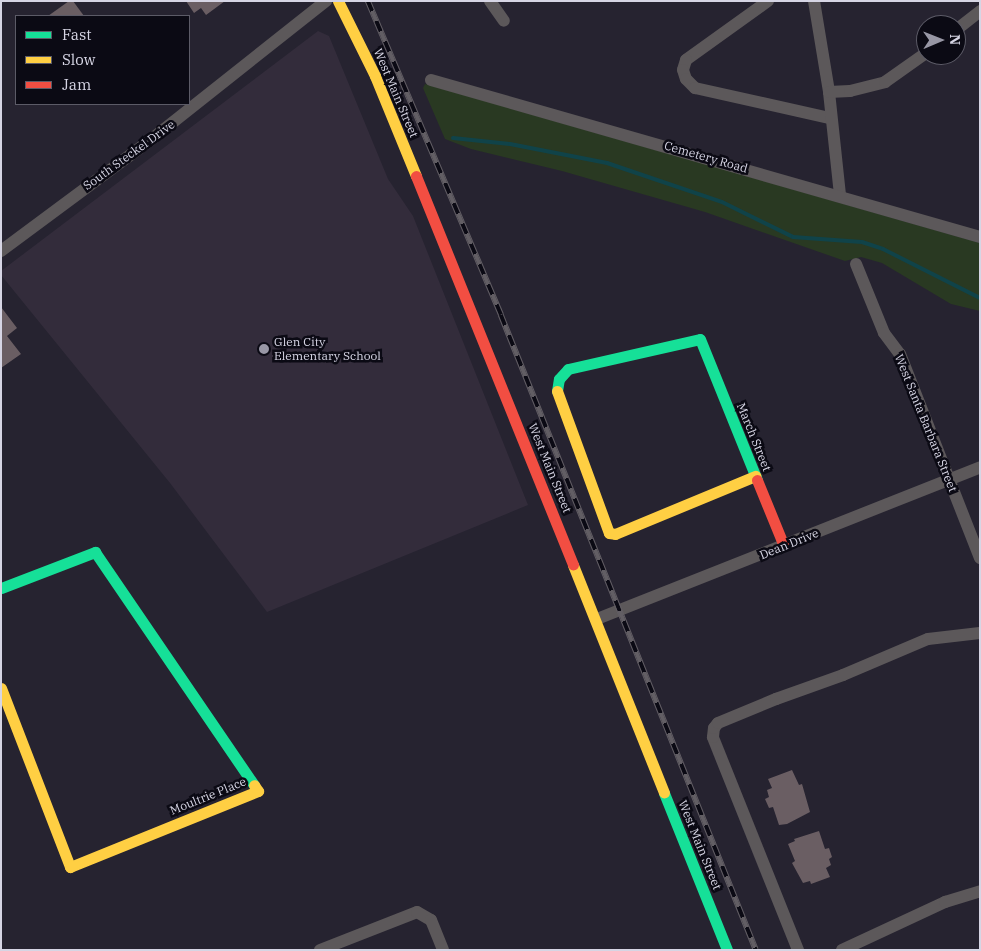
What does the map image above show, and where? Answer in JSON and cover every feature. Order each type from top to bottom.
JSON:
[{"type":"street","name":"South Steckel Drive","points":[[1,251],[153,138],[326,1]]},
{"type":"street","name":"West Main Street","points":[[338,1],[378,84],[597,619],[727,950]]},
{"type":"street","points":[[490,1],[504,21]]},
{"type":"street","points":[[768,1],[686,60],[683,70],[686,79],[695,88],[830,118]]},
{"type":"street","points":[[814,1],[829,92],[830,118],[840,195]]},
{"type":"street","points":[[966,22],[980,11]]},
{"type":"street","points":[[829,92],[850,91],[885,82],[916,60]]},
{"type":"street","name":"Cemetery Road","points":[[431,80],[840,195],[980,237]]},
{"type":"street","name":"West Santa Barbara Street","points":[[856,264],[884,334],[900,354],[980,558]]},
{"type":"street","name":"March Street","points":[[755,476],[614,534],[606,531],[590,477],[556,390],[559,379],[568,369],[598,360],[700,339],[784,546]]},
{"type":"street","name":"Dean Drive","points":[[597,619],[980,467]]},
{"type":"street","name":"Moultrie Place","points":[[1,588],[95,552],[258,791],[70,867],[1,688]]},
{"type":"street","points":[[798,950],[713,737],[714,728],[718,723],[776,699],[843,676],[928,638],[980,633]]},
{"type":"street","points":[[842,950],[945,902],[980,891]]},
{"type":"street","points":[[320,950],[410,913],[422,914],[431,920],[443,950]]},
{"type":"shaded area","name":"Glen City Elementary School","points":[[318,31],[329,36],[388,179],[413,216],[528,505],[267,612],[170,483],[1,275],[1,271]]},
{"type":"green space","points":[[425,84],[980,243],[980,311],[951,304],[882,263],[861,257],[845,261],[705,212],[562,171],[471,149],[445,139],[423,88]]},
{"type":"building","points":[[69,1],[73,1],[83,15],[49,15]]},
{"type":"building","points":[[186,1],[225,1],[206,15],[201,8],[194,13]]},
{"type":"building","points":[[1,307],[17,328],[7,336],[21,354],[1,368]]},
{"type":"building","points":[[792,770],[799,785],[802,784],[810,812],[787,824],[779,825],[773,807],[769,808],[765,799],[769,797],[767,790],[772,788],[768,779]]},
{"type":"building","points":[[819,831],[825,849],[829,848],[832,857],[829,859],[831,865],[826,868],[830,877],[811,884],[810,881],[803,883],[792,863],[795,861],[788,844],[795,841],[794,839]]},
{"type":"waterway","points":[[453,138],[510,144],[607,163],[722,202],[793,237],[862,242],[883,249],[980,298]]},
{"type":"railway","points":[[368,1],[501,315],[756,950]]},
{"type":"traffic: fast","points":[[557,391],[559,379],[568,369],[700,339],[757,480]]},
{"type":"traffic: fast","points":[[1,588],[95,552],[254,785]]},
{"type":"traffic: fast","points":[[664,793],[727,950]]},
{"type":"traffic: slow","points":[[338,1],[375,76],[416,176]]},
{"type":"traffic: slow","points":[[557,391],[609,533],[615,534],[755,476]]},
{"type":"traffic: slow","points":[[573,565],[664,793]]},
{"type":"traffic: slow","points":[[1,688],[70,867],[258,791],[254,785]]},
{"type":"traffic: jam","points":[[416,176],[573,565]]},
{"type":"traffic: jam","points":[[757,480],[784,546]]},
{"type":"place","name":"Glen City Elementary School","points":[[264,349]]}]
